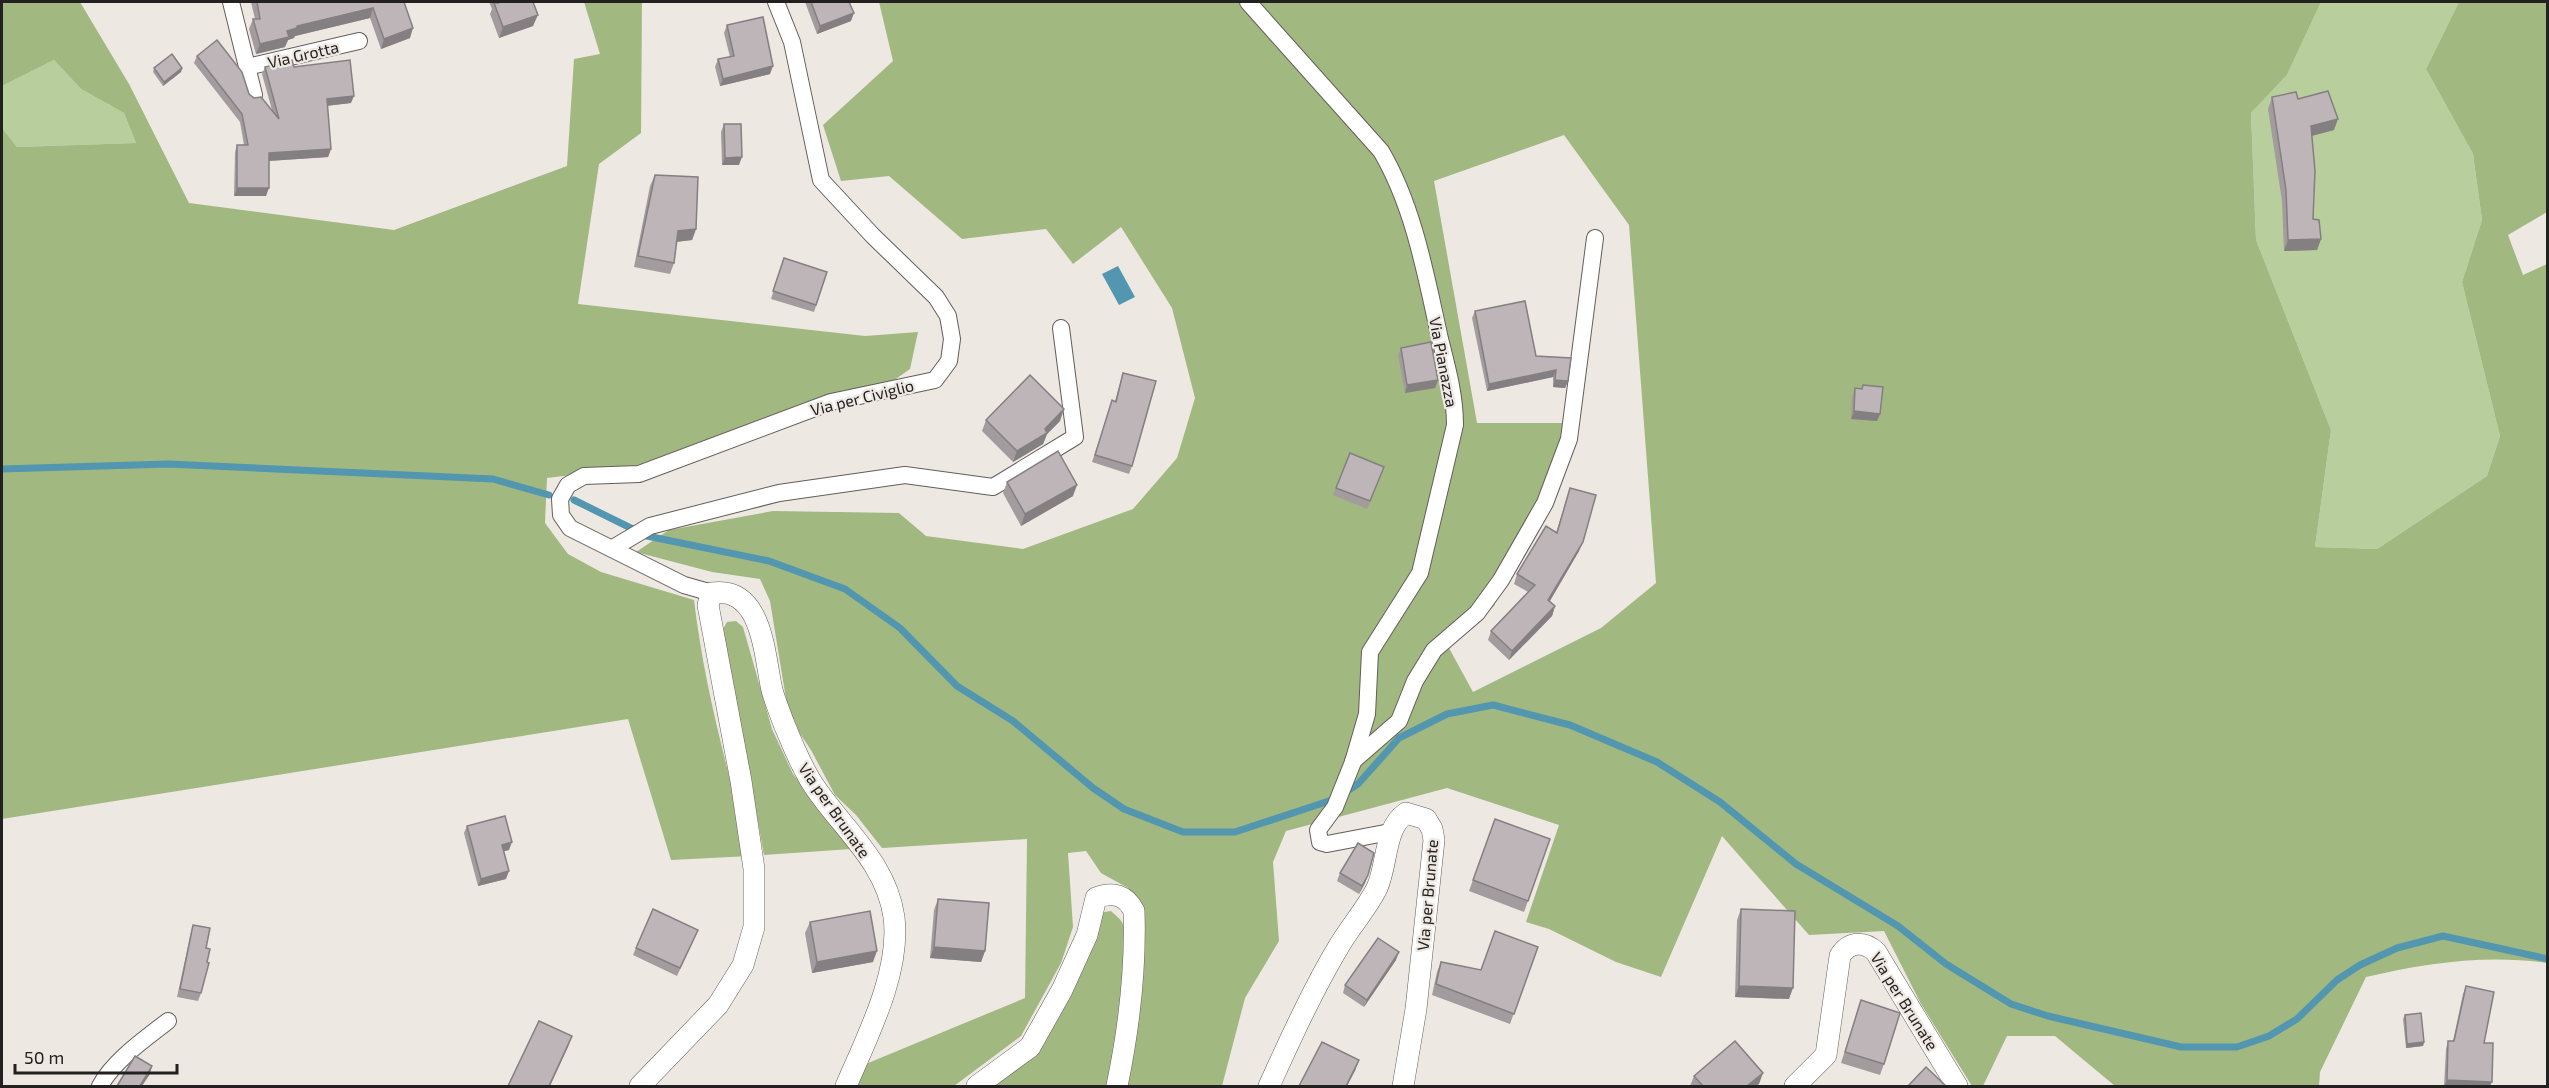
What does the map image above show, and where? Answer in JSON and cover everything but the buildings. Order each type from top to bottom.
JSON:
[{"type":"street","name":"Via Grotta","points":[[231,2],[254,95]]},
{"type":"street","name":"Via per Civiglio","points":[[712,593],[684,585],[570,528],[561,515],[560,499],[568,485],[584,476],[639,474],[831,402],[934,380],[949,361],[952,339],[948,316],[936,297],[873,236],[821,180],[792,42],[776,2]]},
{"type":"street","name":"Via Pianazza","points":[[1248,2],[1381,151],[1394,172],[1407,206],[1433,306],[1455,405],[1455,424],[1420,573],[1370,652],[1367,714],[1353,762],[1335,807],[1318,830],[1320,842],[1327,843],[1390,831]]},
{"type":"street","name":"Via Grotta","points":[[247,67],[359,41]]},
{"type":"street","name":"Via Pianazza","points":[[1353,762],[1399,721],[1415,681],[1434,650],[1477,613],[1501,580],[1549,495],[1569,439],[1594,238]]},
{"type":"street","points":[[613,548],[650,526],[778,493],[905,475],[993,487],[1075,437],[1061,328]]},
{"type":"street","name":"Via per Brunate","points":[[712,593],[725,591],[749,606],[757,621],[772,691],[795,752],[814,786],[865,848],[888,896],[894,915],[895,939],[891,964],[874,1022],[846,1086]]},
{"type":"street","points":[[640,1086],[718,1005],[743,965],[754,927],[754,869],[741,781],[710,622],[708,605],[712,593]]},
{"type":"street","name":"Via per Brunate","points":[[1390,831],[1398,819],[1406,813],[1416,815],[1426,819],[1434,840],[1416,1009],[1402,1086]]},
{"type":"street","points":[[1269,1086],[1306,1004],[1376,889],[1385,865],[1390,831]]},
{"type":"street","points":[[977,1086],[1030,1047],[1062,990],[1087,935],[1093,904],[1096,898],[1106,894],[1119,895],[1129,901],[1134,911],[1128,1033],[1117,1086]]},
{"type":"street","name":"Via per Brunate","points":[[1795,1086],[1826,1055],[1840,956],[1847,947],[1864,944],[1876,952],[1957,1086]]},
{"type":"street","points":[[100,1086],[136,1046],[168,1021]]},
{"type":"green space","points":[[2,2],[80,2],[129,84],[189,203],[394,230],[567,166],[574,59],[600,54],[584,2],[642,2],[641,133],[599,164],[578,304],[865,336],[918,332],[910,369],[893,381],[828,395],[629,468],[547,478],[545,523],[568,554],[601,572],[694,600],[710,697],[750,856],[671,860],[628,719],[2,819],[2,128],[17,147],[136,143],[124,113],[81,89],[54,60],[2,86]]},
{"type":"green space","points":[[879,2],[2321,2],[2287,75],[2251,113],[2256,240],[2331,430],[2315,547],[2377,549],[2487,476],[2500,436],[2462,282],[2482,220],[2473,154],[2426,69],[2459,2],[2547,2],[2547,212],[2508,235],[2523,275],[2547,264],[2547,963],[2502,959],[2456,961],[2366,977],[2320,1072],[2319,1086],[2115,1086],[2055,1036],[2007,1036],[1983,1086],[1972,1086],[1921,1004],[1884,931],[1809,935],[1722,836],[1661,977],[1616,962],[1549,929],[1526,922],[1559,825],[1447,788],[1286,831],[1273,862],[1279,941],[1245,998],[1222,1086],[1121,1086],[1139,903],[1128,888],[1101,873],[1086,851],[1068,853],[1073,927],[1061,963],[1021,1036],[954,1086],[852,1086],[861,1066],[1025,998],[1027,839],[882,848],[856,815],[835,795],[811,750],[789,717],[770,601],[760,579],[712,572],[636,552],[669,530],[773,511],[899,513],[926,536],[1023,549],[1133,509],[1177,458],[1195,398],[1172,308],[1121,227],[1073,264],[1046,229],[962,239],[889,176],[841,181],[823,125],[893,61]],"holes":[[[1564,135],[1629,225],[1656,583],[1601,628],[1473,692],[1449,648],[1494,606],[1573,423],[1477,423],[1434,181]]]},
{"type":"green space","points":[[2321,2],[2459,2],[2426,69],[2473,154],[2482,220],[2462,282],[2500,436],[2487,476],[2377,549],[2315,547],[2331,430],[2256,240],[2251,113],[2287,75]]},
{"type":"green space","points":[[54,60],[81,89],[124,113],[136,143],[17,147],[2,128],[2,86]]},
{"type":"green space","points":[[736,621],[743,627],[772,729],[793,774],[851,849],[764,855],[723,629],[727,622]]},
{"type":"green space","points":[[1111,911],[1123,924],[1126,957],[1122,1004],[1107,1086],[988,1086],[1030,1055],[1104,912]]},
{"type":"water","points":[[1118,266],[1135,297],[1119,305],[1102,274]]},
{"type":"waterway","points":[[2,469],[168,464],[493,479],[549,495]]},
{"type":"waterway","points":[[574,500],[647,536],[769,561],[845,589],[900,628],[957,686],[1013,721],[1093,788],[1124,809],[1183,832],[1235,832],[1335,799]]},
{"type":"waterway","points":[[1344,793],[1358,784],[1399,738],[1447,714],[1493,705],[1570,725],[1657,762],[1720,802],[1796,864],[1898,926],[1946,964],[2011,1004],[2048,1016],[2181,1047],[2237,1047],[2269,1036],[2297,1019],[2337,980],[2360,965],[2397,948],[2443,936],[2548,959]]}]
